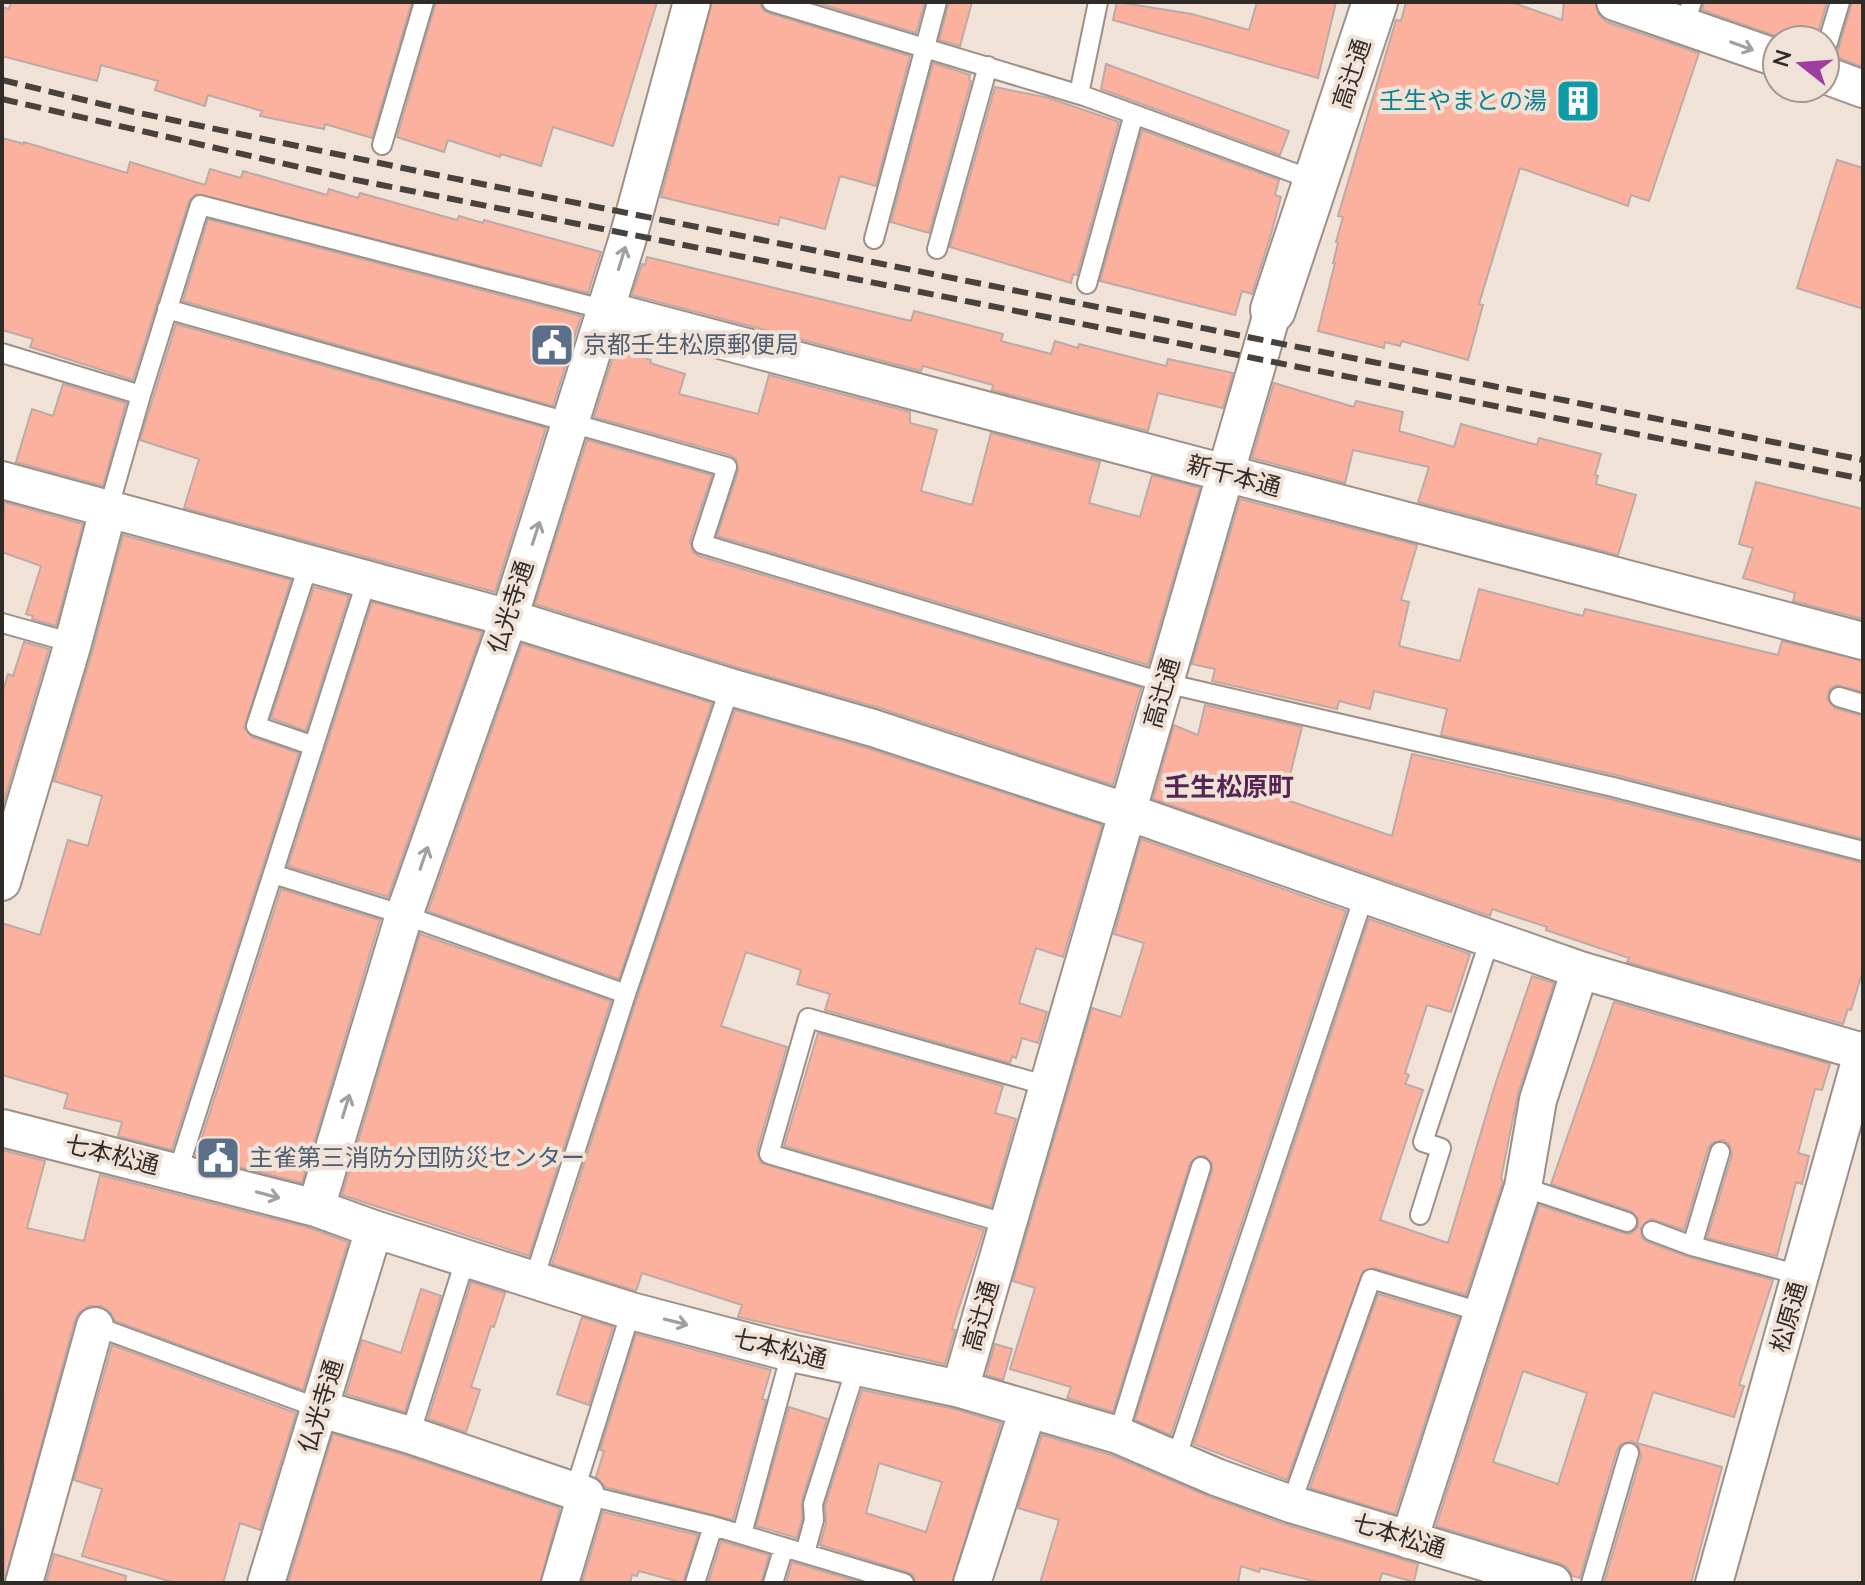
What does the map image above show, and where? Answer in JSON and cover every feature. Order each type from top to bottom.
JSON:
[{"type":"street","name":"仏光寺通","points":[[316,1208],[404,915],[509,618],[606,310],[642,192],[692,2]]},
{"type":"street","name":"高辻通","points":[[960,1389],[1273,310],[1375,2]]},
{"type":"street","points":[[1615,2],[1688,14],[1761,50]]},
{"type":"street","points":[[1841,81],[1863,89]]},
{"type":"street","name":"新千本通","points":[[606,310],[1863,641]]},
{"type":"street","points":[[2,480],[509,618],[873,728],[1365,893],[1580,970],[1863,1052]]},
{"type":"street","points":[[2,882],[73,643],[108,510]]},
{"type":"street","points":[[1409,1540],[1523,1187],[1538,1100],[1580,970]]},
{"type":"street","name":"松原通","points":[[1714,1583],[1863,1052]]},
{"type":"street","name":"七本松通","points":[[2,1129],[316,1208],[631,1311],[791,1353],[960,1389],[1118,1435],[1216,1477],[1291,1504],[1553,1583]]},
{"type":"street","name":"仏光寺通","points":[[266,1583],[374,1229]]},
{"type":"street","points":[[24,1583],[95,1326]]},
{"type":"street","points":[[321,1409],[581,1492],[560,1583]]},
{"type":"street","points":[[972,1583],[1028,1409]]},
{"type":"lane","points":[[382,145],[424,2]]},
{"type":"lane","points":[[772,2],[1079,94],[1317,182]]},
{"type":"lane","points":[[874,239],[937,2]]},
{"type":"lane","points":[[1079,94],[1098,2]]},
{"type":"lane","points":[[1833,24],[1840,2]]},
{"type":"lane","points":[[937,249],[988,66]]},
{"type":"lane","points":[[1087,284],[1134,114]]},
{"type":"lane","points":[[108,510],[200,205],[606,310]]},
{"type":"lane","points":[[167,309],[727,467],[702,544],[1165,683],[1613,787],[1863,851]]},
{"type":"lane","points":[[2,353],[141,395]]},
{"type":"lane","points":[[309,563],[256,726],[314,746]]},
{"type":"lane","points":[[178,1171],[367,579]]},
{"type":"lane","points":[[2,623],[73,643]]},
{"type":"lane","points":[[534,1279],[730,687]]},
{"type":"lane","points":[[1839,697],[1863,704]]},
{"type":"lane","points":[[273,874],[404,915],[626,994]]},
{"type":"lane","points":[[1176,1459],[1365,893]]},
{"type":"lane","points":[[1420,1215],[1441,1148],[1423,1142],[1490,939]]},
{"type":"lane","points":[[1008,1224],[769,1154],[808,1018],[1048,1086]]},
{"type":"lane","points":[[1692,1246],[1720,1152]]},
{"type":"lane","points":[[1118,1435],[1201,1167]]},
{"type":"lane","points":[[1523,1187],[1627,1222]]},
{"type":"lane","points":[[1652,1231],[1692,1246],[1800,1275]]},
{"type":"lane","points":[[410,1435],[466,1257]]},
{"type":"lane","points":[[1291,1504],[1371,1279],[1481,1312]]},
{"type":"lane","points":[[631,1311],[581,1492],[742,1534],[904,1583]]},
{"type":"lane","points":[[95,1326],[321,1409]]},
{"type":"lane","points":[[742,1534],[791,1353]]},
{"type":"lane","points":[[805,1553],[814,1520],[813,1504],[856,1368]]},
{"type":"lane","points":[[1591,1583],[1629,1453]]},
{"type":"lane","points":[[695,1583],[713,1526]]},
{"type":"lane","points":[[773,1583],[784,1547]]},
{"type":"building","points":[[11,2],[412,2],[372,138],[325,124],[324,129],[260,116],[262,111],[208,95],[205,106],[155,90],[158,81],[101,65],[97,81],[2,56],[2,7],[9,9]]},
{"type":"building","points":[[436,2],[657,2],[613,146],[553,127],[541,166],[448,140],[444,152],[397,137]]},
{"type":"building","points":[[712,2],[760,2],[763,10],[769,13],[910,56],[876,186],[840,176],[825,229],[780,217],[778,225],[661,197]]},
{"type":"building","points":[[814,2],[925,2],[916,33]]},
{"type":"building","points":[[949,2],[972,2],[960,46],[939,40]]},
{"type":"building","points":[[1117,2],[1192,14],[1249,30],[1257,2],[1336,2],[1318,78],[1113,20]]},
{"type":"building","points":[[1406,2],[1511,2],[1562,20],[1564,2],[1595,2],[1599,15],[1607,22],[1699,53],[1649,201],[1631,195],[1628,206],[1520,168],[1479,304],[1483,305],[1468,360],[1402,341],[1400,346],[1385,342],[1384,348],[1318,331],[1343,217],[1338,216],[1396,20],[1401,21]]},
{"type":"building","points":[[1704,2],[1827,2],[1821,24],[1761,24],[1761,31],[1702,10]]},
{"type":"building","points":[[1852,2],[1863,2],[1863,67],[1841,59],[1841,40]]},
{"type":"building","points":[[933,63],[970,75],[971,81],[929,233],[891,222]]},
{"type":"building","points":[[1106,64],[1289,131],[1280,155],[1101,89]]},
{"type":"building","points":[[995,87],[1049,98],[1119,122],[1077,275],[1073,274],[1071,283],[950,247]]},
{"type":"building","points":[[1142,130],[1279,180],[1275,195],[1281,197],[1252,294],[1242,291],[1235,315],[1100,281]]},
{"type":"building","points":[[2,138],[127,173],[130,162],[205,185],[210,169],[241,178],[243,171],[327,195],[329,189],[358,198],[360,193],[457,220],[459,216],[483,223],[484,220],[601,252],[588,293],[196,194],[189,201],[133,380],[30,347],[33,339],[2,330]]},
{"type":"building","points":[[1837,160],[1863,168],[1863,309],[1797,288]]},
{"type":"building","points":[[208,219],[581,316],[553,406],[183,301]]},
{"type":"building","points":[[647,257],[911,321],[914,311],[1003,334],[1001,341],[1051,354],[1055,341],[1166,366],[1168,359],[1233,373],[1223,408],[1158,393],[1148,431],[992,390],[993,385],[923,366],[921,371],[632,295]]},
{"type":"building","points":[[176,324],[546,428],[495,592],[184,508],[199,459],[140,440]]},
{"type":"building","points":[[616,347],[651,360],[650,363],[685,374],[679,394],[758,414],[769,375],[910,412],[910,423],[937,430],[921,491],[972,505],[991,433],[1100,462],[1089,503],[1140,517],[1152,475],[1200,488],[1148,665],[717,536],[738,471],[736,459],[594,417]]},
{"type":"building","points":[[1274,383],[1354,407],[1356,401],[1403,412],[1399,431],[1454,447],[1461,424],[1537,445],[1539,438],[1601,454],[1595,475],[1598,476],[1596,484],[1636,495],[1618,555],[1418,502],[1429,467],[1353,450],[1345,483],[1252,458]]},
{"type":"building","points":[[63,384],[126,403],[103,486],[16,462],[32,409],[53,416]]},
{"type":"building","points":[[587,440],[712,475],[690,541],[693,552],[699,556],[1141,688],[1113,785],[880,708],[535,604]]},
{"type":"building","points":[[1756,482],[1863,509],[1863,619],[1793,601],[1795,593],[1743,578],[1753,548],[1739,544]]},
{"type":"building","points":[[1240,499],[1417,545],[1401,600],[1409,602],[1399,646],[1460,661],[1479,589],[1583,616],[1585,609],[1778,655],[1782,641],[1863,661],[1863,692],[1837,685],[1830,689],[1827,699],[1835,708],[1863,716],[1863,839],[1616,775],[1441,735],[1447,709],[1374,691],[1370,709],[1339,701],[1337,709],[1212,681],[1215,669],[1192,664]]},
{"type":"building","points":[[4,502],[83,524],[56,626],[32,619],[33,616],[26,614],[41,566],[2,552]]},
{"type":"building","points":[[123,535],[291,580],[244,728],[252,737],[299,753],[172,1150],[118,1136],[122,1122],[64,1108],[68,1094],[2,1075],[2,923],[40,935],[68,840],[88,846],[102,796],[54,781]]},
{"type":"building","points":[[314,587],[349,596],[306,731],[271,718]]},
{"type":"building","points":[[372,602],[482,632],[388,897],[288,866]]},
{"type":"building","points":[[24,642],[49,649],[2,808],[2,694],[8,674],[13,676]]},
{"type":"building","points":[[522,644],[712,703],[619,979],[428,911]]},
{"type":"building","points":[[1205,705],[1302,727],[1284,799],[1392,836],[1412,754],[1610,799],[1863,863],[1863,970],[1851,1010],[1848,1009],[1843,1024],[1627,962],[1629,958],[1546,930],[1547,927],[1492,909],[1490,916],[1153,799],[1174,725],[1198,735]]},
{"type":"building","points":[[735,710],[867,748],[1102,825],[1063,957],[1036,948],[1019,1003],[1047,1012],[1038,1043],[1022,1038],[1016,1058],[1012,1056],[1010,1063],[825,1010],[830,994],[797,984],[801,970],[746,952],[721,1026],[787,1047],[757,1151],[761,1163],[984,1230],[952,1329],[955,1330],[945,1364],[738,1317],[742,1305],[642,1273],[636,1291],[552,1264],[637,998]]},
{"type":"building","points":[[1141,839],[1346,911],[1171,1435],[1135,1420],[1212,1171],[1212,1164],[1205,1156],[1198,1156],[1190,1163],[1113,1412],[1067,1398],[1071,1387],[1010,1369],[1035,1288],[1013,1281],[1092,1008],[1121,1017],[1144,943],[1114,934]]},
{"type":"building","points":[[281,889],[380,920],[302,1183],[196,1156]]},
{"type":"building","points":[[1369,919],[1470,954],[1451,1012],[1427,1005],[1405,1073],[1409,1075],[1405,1084],[1423,1090],[1380,1220],[1448,1243],[1496,1082],[1532,976],[1554,983],[1518,1094],[1501,1178],[1503,1182],[1466,1295],[1374,1268],[1363,1271],[1287,1480],[1194,1444]]},
{"type":"building","points":[[420,934],[611,1001],[529,1256],[342,1195]]},
{"type":"building","points":[[1614,1002],[1830,1064],[1822,1090],[1815,1089],[1798,1153],[1809,1156],[1802,1184],[1796,1182],[1777,1256],[1707,1238],[1732,1155],[1729,1144],[1723,1140],[1712,1143],[1708,1149],[1684,1230],[1651,1219],[1641,1228],[1642,1238],[1648,1242],[1689,1257],[1773,1280],[1739,1385],[1744,1386],[1734,1417],[1653,1392],[1637,1443],[1722,1467],[1691,1583],[1604,1583],[1641,1456],[1638,1445],[1632,1441],[1621,1444],[1617,1450],[1580,1578],[1572,1576],[1568,1568],[1559,1563],[1436,1526],[1539,1205],[1623,1233],[1630,1234],[1638,1227],[1638,1219],[1631,1211],[1551,1184]],"holes":[[[1523,1371],[1587,1393],[1558,1484],[1493,1462]]]},
{"type":"building","points":[[818,1033],[1003,1086],[995,1113],[1016,1119],[991,1207],[784,1146]]},
{"type":"building","points":[[2,1150],[45,1161],[27,1228],[84,1241],[100,1175],[310,1228],[348,1242],[303,1390],[115,1321],[110,1312],[101,1306],[89,1306],[80,1312],[75,1320],[4,1583]]},
{"type":"building","points":[[471,1282],[505,1293],[471,1387],[480,1390],[466,1432],[428,1419]]},
{"type":"building","points":[[421,1289],[441,1296],[405,1412],[346,1394],[362,1340],[401,1353]]},
{"type":"building","points":[[1378,1294],[1459,1318],[1395,1514],[1310,1488]]},
{"type":"building","points":[[582,1317],[613,1327],[589,1405],[557,1394]]},
{"type":"building","points":[[636,1334],[771,1370],[762,1399],[766,1400],[733,1520],[605,1487],[596,1477],[604,1451],[600,1450]]},
{"type":"building","points":[[995,1344],[1012,1349],[1003,1380],[986,1375]]},
{"type":"building","points":[[112,1345],[296,1413],[260,1530],[240,1523],[223,1583],[176,1583],[82,1556],[102,1489],[74,1480]]},
{"type":"building","points":[[862,1390],[955,1409],[1001,1423],[952,1583],[916,1583],[913,1575],[907,1572],[820,1545],[826,1523],[825,1505]],"holes":[[[879,1463],[942,1482],[926,1532],[866,1513]]]},
{"type":"building","points":[[789,1407],[827,1419],[802,1500],[802,1519],[797,1538],[756,1526]]},
{"type":"building","points":[[333,1434],[560,1508],[540,1583],[288,1583]]},
{"type":"building","points":[[1042,1435],[1111,1455],[1284,1524],[1418,1564],[1414,1582],[1382,1573],[1379,1583],[1322,1583],[1241,1566],[1238,1583],[1040,1583],[1059,1520],[1018,1508]]},
{"type":"building","points":[[603,1512],[698,1535],[683,1583],[639,1571],[637,1576],[632,1575],[630,1583],[582,1583]]},
{"type":"building","points":[[721,1541],[769,1555],[761,1583],[708,1583]]},
{"type":"building","points":[[54,1554],[126,1576],[125,1583],[46,1583]]},
{"type":"building","points":[[792,1562],[862,1583],[786,1583]]},
{"type":"railway","points":[[2,80],[134,112],[432,174],[1863,460]]},
{"type":"railway","points":[[2,99],[351,179],[1863,479]]},
{"type":"place","name":"壬生やまとの湯","points":[[1578,101]]},
{"type":"place","name":"京都壬生松原郵便局","points":[[552,345]]},
{"type":"place","name":"主雀第三消防分団防災センター","points":[[218,1158]]},
{"type":"district","name":"壬生松原町","points":[[1229,787]]}]
